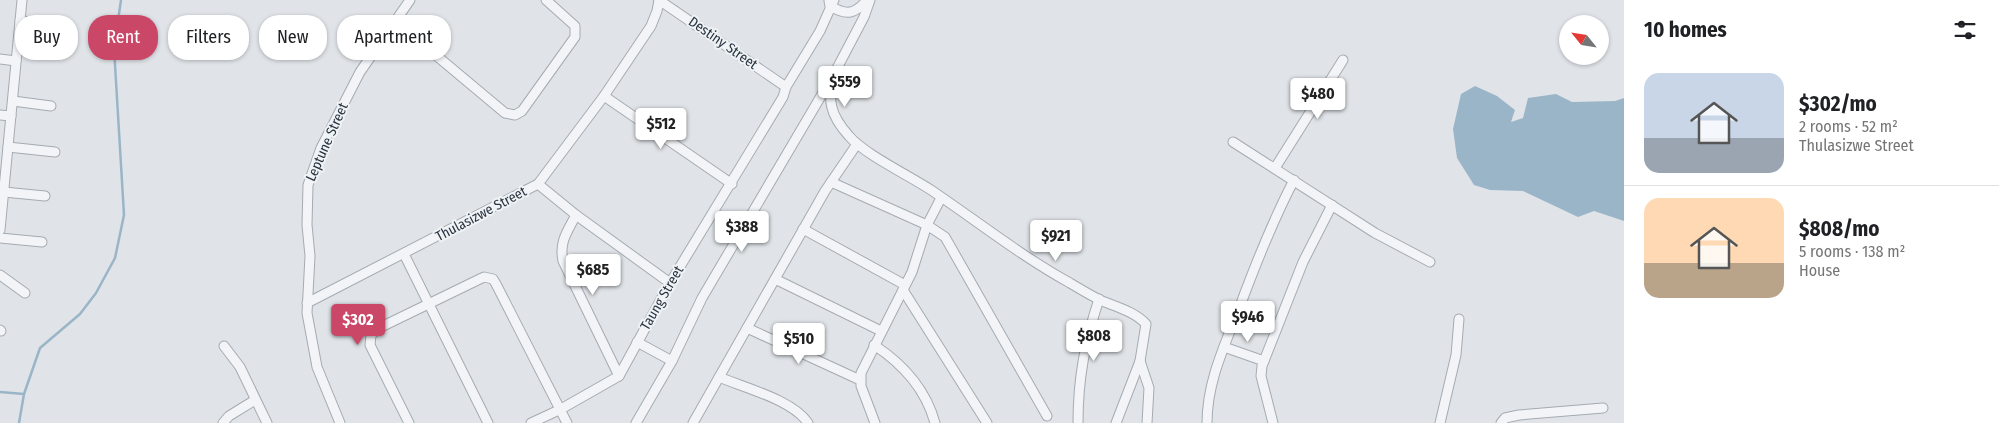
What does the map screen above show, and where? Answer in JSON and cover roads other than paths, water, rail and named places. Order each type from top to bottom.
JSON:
[{"type":"street","points":[[20,15],[22,0]]},
{"type":"street","name":"Leptune Street","points":[[399,15],[410,0]]},
{"type":"street","points":[[442,60],[505,113],[515,115],[522,111],[575,37],[575,26],[546,0]]},
{"type":"street","name":"Destiny Street","points":[[659,0],[786,87]]},
{"type":"street","name":"Thulasizwe Street","points":[[307,304],[538,184],[604,96],[651,26],[659,0]]},
{"type":"street","points":[[831,2],[850,14],[857,12],[868,0]]},
{"type":"street","points":[[636,423],[672,361],[702,298],[834,74],[864,17],[868,0]]},
{"type":"street","name":"Taung Street","points":[[619,376],[670,283],[732,184],[785,94],[786,87],[820,31],[831,2]]},
{"type":"street","points":[[0,59],[16,61],[8,147],[3,167],[4,192],[0,230]]},
{"type":"street","name":"Leptune Street","points":[[340,423],[317,367],[307,304],[310,256],[306,200],[311,172],[360,72],[368,60]]},
{"type":"street","points":[[1275,168],[1343,60]]},
{"type":"street","points":[[834,74],[829,100],[831,109],[843,129],[857,144],[942,198],[978,225],[1054,275],[1099,299],[1139,316],[1146,324],[1140,361],[1116,423]]},
{"type":"street","points":[[604,96],[732,184]]},
{"type":"street","points":[[13,101],[51,106]]},
{"type":"street","points":[[0,115],[11,116]]},
{"type":"street","points":[[1233,142],[1396,245],[1430,262]]},
{"type":"street","points":[[695,423],[803,229],[831,182],[857,144]]},
{"type":"street","points":[[8,147],[55,152]]},
{"type":"street","points":[[1207,423],[1211,379],[1266,240],[1294,180]]},
{"type":"street","points":[[831,182],[927,225],[945,237],[1047,416]]},
{"type":"street","points":[[538,184],[576,215],[670,283]]},
{"type":"street","points":[[4,192],[45,196]]},
{"type":"street","points":[[875,423],[866,405],[860,380],[865,363],[904,288],[917,260],[927,225],[942,198]]},
{"type":"street","points":[[1272,423],[1261,376],[1264,361],[1303,262],[1332,205]]},
{"type":"street","points":[[531,423],[561,410],[619,376],[563,261],[561,251],[562,239],[576,215]]},
{"type":"street","points":[[803,229],[904,288],[987,423]]},
{"type":"street","points":[[0,238],[42,242]]},
{"type":"street","points":[[404,254],[488,423]]},
{"type":"street","points":[[0,275],[25,293]]},
{"type":"street","points":[[409,423],[369,341],[376,330],[484,277],[493,279],[567,423]]},
{"type":"street","points":[[775,279],[882,331]]},
{"type":"street","points":[[1078,423],[1079,386],[1085,342],[1099,299]]},
{"type":"street","points":[[1440,423],[1456,355],[1459,320]]},
{"type":"street","points":[[747,328],[860,380]]},
{"type":"street","points":[[637,342],[672,361]]},
{"type":"street","points":[[874,345],[908,374],[922,391],[931,407],[935,423]]},
{"type":"street","points":[[224,346],[240,367],[267,423]]},
{"type":"street","points":[[1224,347],[1264,361]]},
{"type":"street","points":[[1140,361],[1149,388],[1147,423]]},
{"type":"street","points":[[719,377],[787,404],[804,417],[808,423]]},
{"type":"street","points":[[223,423],[229,416],[255,400]]},
{"type":"street","points":[[1501,423],[1505,418],[1519,415],[1602,408]]},
{"type":"water","points":[[1475,86],[1497,96],[1515,110],[1511,122],[1523,118],[1528,98],[1556,94],[1572,102],[1615,101],[1624,98],[1624,221],[1594,211],[1578,217],[1523,191],[1490,190],[1474,185],[1457,158],[1453,129],[1461,94]]},
{"type":"waterway","points":[[19,423],[24,394],[40,348],[80,314],[96,293],[115,258],[124,215],[114,48],[121,0]]},
{"type":"waterway","points":[[0,392],[24,394]]}]
